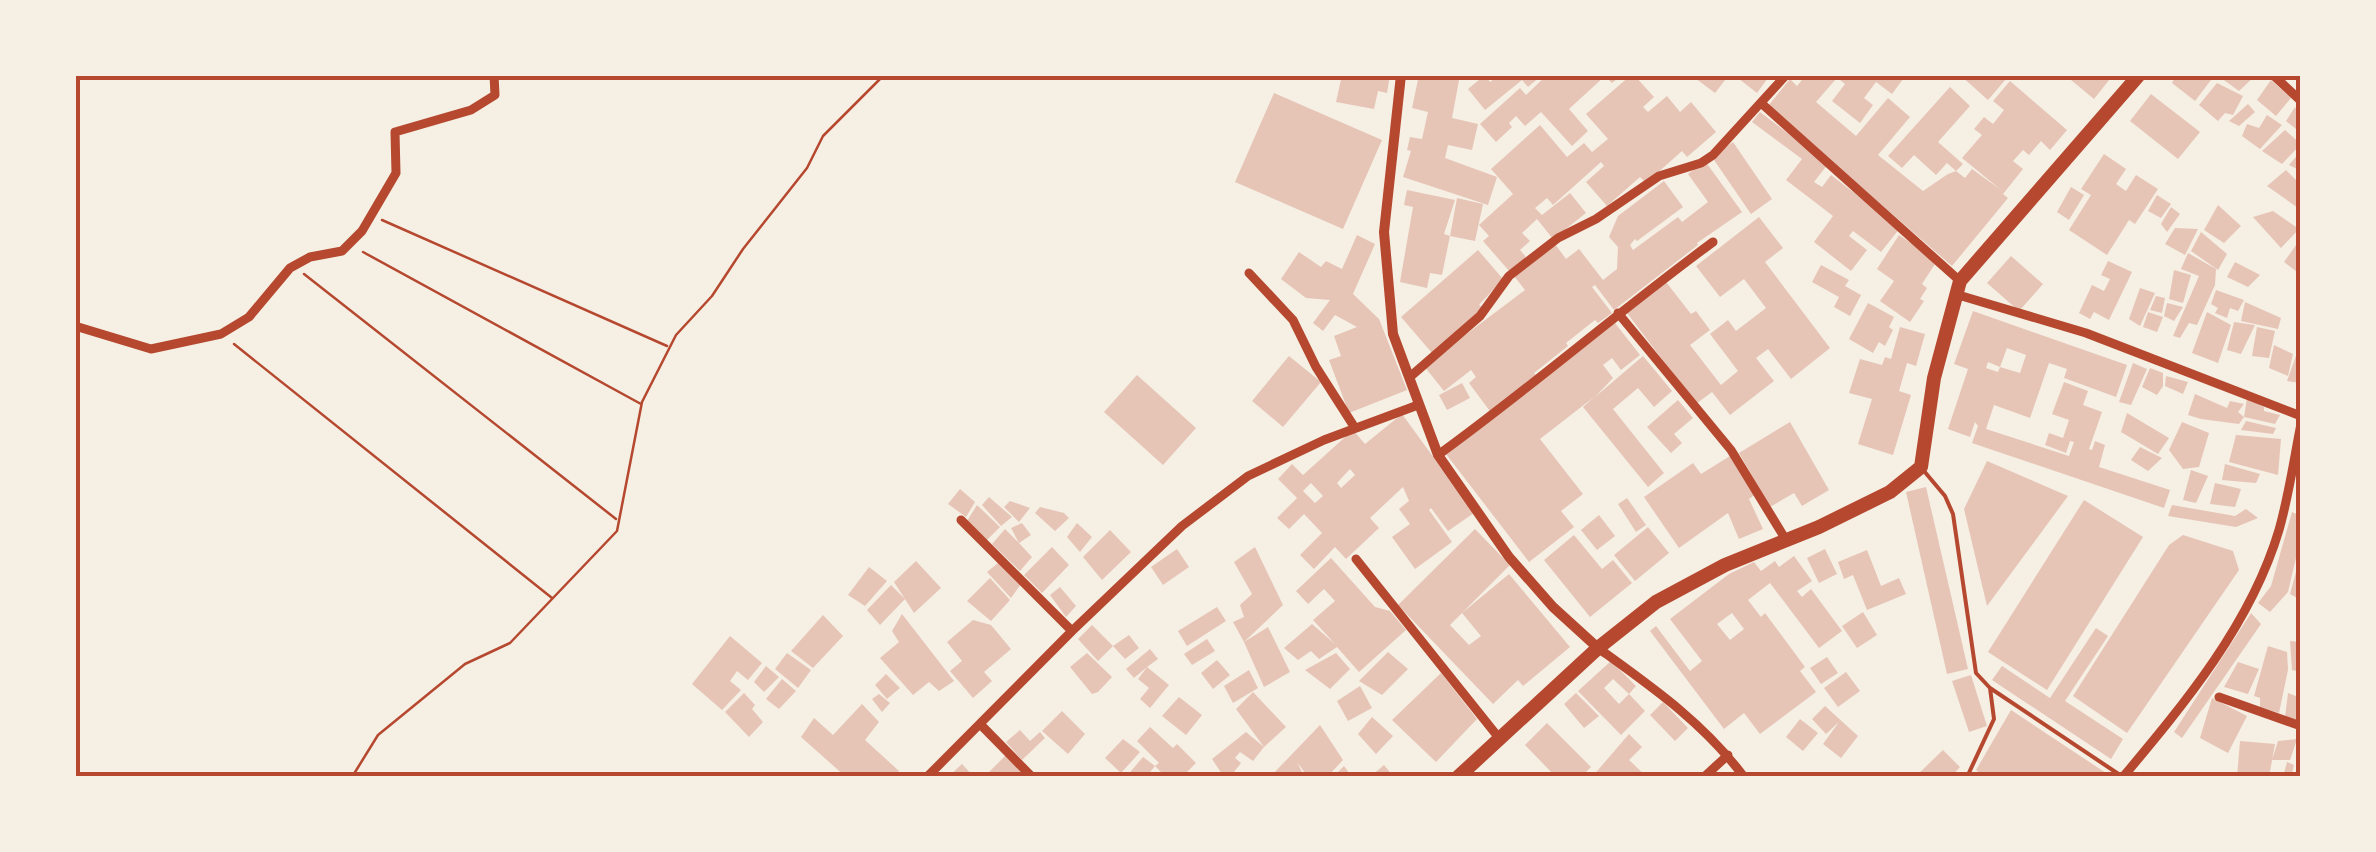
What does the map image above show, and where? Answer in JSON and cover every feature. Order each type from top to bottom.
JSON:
[{"type":"highway","points":[[1458,777],[1630,621],[1677,590],[1890,492],[1921,467],[1934,378],[1958,288],[2139,75]]},
{"type":"street","points":[[75,326],[151,349],[221,334],[249,317],[290,268],[310,257],[342,252],[371,215],[396,173],[396,132],[471,110],[496,94],[494,75]]},
{"type":"street","points":[[1401,75],[1384,232],[1387,294],[1393,334],[1438,454],[1510,557],[1554,607],[1598,648],[1684,710],[1744,777]]},
{"type":"street","points":[[1411,376],[1480,316],[1510,276],[1558,238],[1596,219],[1659,176],[1707,160],[1786,75]]},
{"type":"street","points":[[2273,75],[2301,101]]},
{"type":"street","points":[[1758,107],[1958,288],[2301,416]]},
{"type":"street","points":[[1438,454],[1713,242]]},
{"type":"street","points":[[1249,273],[1293,320],[1316,367],[1355,428]]},
{"type":"street","points":[[1618,312],[1731,450],[1786,540]]},
{"type":"street","points":[[927,777],[1182,526],[1248,476],[1355,428],[1418,405]]},
{"type":"street","points":[[2123,777],[2191,696],[2255,593],[2278,530],[2301,424]]},
{"type":"street","points":[[962,520],[1072,631]]},
{"type":"street","points":[[1356,559],[1498,738]]},
{"type":"street","points":[[2219,696],[2301,726]]},
{"type":"street","points":[[980,724],[1032,777]]},
{"type":"street","points":[[1704,777],[1728,755]]},
{"type":"lane","points":[[1921,467],[1945,496],[1953,514],[1976,673],[1990,688],[2123,777]]},
{"type":"lane","points":[[1967,777],[1994,719],[1990,688]]},
{"type":"path","points":[[352,777],[378,735],[465,664],[510,643],[616,530],[641,404],[676,335],[712,296],[807,168],[823,136],[884,75]]},
{"type":"path","points":[[371,215],[670,347]]},
{"type":"path","points":[[348,244],[641,404]]},
{"type":"path","points":[[298,270],[618,521]]},
{"type":"path","points":[[221,334],[553,599]]},
{"type":"building","points":[[1342,75],[1390,75],[1387,93],[1378,91],[1374,109],[1336,102]]},
{"type":"building","points":[[1419,75],[1460,75],[1452,118],[1478,124],[1472,150],[1448,145],[1445,158],[1497,177],[1488,205],[1403,177],[1411,151],[1407,150],[1410,137],[1422,139],[1428,112],[1412,108]]},
{"type":"building","points":[[1485,75],[1490,82],[1499,75],[1542,75],[1528,87],[1522,80],[1485,110],[1468,89]]},
{"type":"building","points":[[1547,75],[1622,75],[1612,83],[1605,76],[1569,109],[1588,131],[1572,146],[1541,112],[1525,126],[1516,116],[1509,123],[1512,127],[1496,142],[1480,124],[1520,88],[1526,95]]},
{"type":"building","points":[[1631,75],[1654,97],[1643,107],[1648,112],[1667,96],[1680,112],[1691,102],[1716,132],[1687,157],[1682,151],[1646,183],[1640,177],[1607,206],[1586,182],[1604,166],[1601,162],[1553,205],[1547,198],[1535,208],[1542,215],[1570,193],[1586,213],[1553,239],[1537,219],[1522,233],[1530,241],[1520,250],[1526,257],[1510,272],[1483,241],[1489,236],[1479,225],[1513,194],[1491,169],[1540,125],[1567,157],[1584,143],[1592,152],[1608,139],[1586,114]]},
{"type":"building","points":[[1691,75],[1729,75],[1715,93]]},
{"type":"building","points":[[1734,75],[1770,75],[1757,93]]},
{"type":"building","points":[[1806,75],[1831,75],[1836,79],[1816,102],[1856,136],[1888,98],[1910,117],[1878,155],[1923,191],[1956,171],[1965,178],[1972,169],[2001,190],[1962,158],[1982,135],[1974,129],[1984,117],[1993,124],[2004,110],[1993,101],[2010,81],[2067,130],[2050,150],[2041,141],[2029,155],[2023,150],[2013,161],[2023,169],[2003,194],[2008,198],[1952,266],[1768,106],[1790,79],[1797,86]]},
{"type":"building","points":[[1834,75],[1906,75],[1892,94],[1876,82],[1864,98],[1873,105],[1860,123],[1832,101],[1845,84]]},
{"type":"building","points":[[1960,75],[2002,75],[2006,79],[1988,100]]},
{"type":"building","points":[[2065,75],[2113,75],[2094,99]]},
{"type":"building","points":[[2176,75],[2203,75],[2211,80],[2195,101],[2172,83]]},
{"type":"building","points":[[2217,75],[2256,75],[2239,91]]},
{"type":"building","points":[[2271,80],[2291,98],[2276,116],[2257,100]]},
{"type":"building","points":[[2217,83],[2243,96],[2233,115],[2225,113],[2218,121],[2199,105]]},
{"type":"building","points":[[1950,87],[1970,106],[1938,142],[1963,164],[1956,171],[1947,163],[1936,175],[1914,155],[1902,168],[1888,156]]},
{"type":"building","points":[[1274,93],[1382,140],[1343,229],[1235,182]]},
{"type":"building","points":[[2151,94],[2200,132],[2178,159],[2130,121]]},
{"type":"building","points":[[2248,104],[2255,112],[2239,126],[2229,121]]},
{"type":"building","points":[[2295,107],[2301,119],[2301,133],[2286,121]]},
{"type":"building","points":[[1760,112],[1828,164],[1814,182],[1822,187],[1831,175],[1900,228],[1881,252],[1853,231],[1849,236],[1867,250],[1851,271],[1814,242],[1833,216],[1786,180],[1802,159],[1752,122]]},
{"type":"building","points":[[2267,115],[2282,125],[2260,149],[2242,136],[2247,124],[2259,128]]},
{"type":"building","points":[[2285,130],[2301,144],[2282,164],[2262,151]]},
{"type":"building","points":[[1733,142],[1772,199],[1751,214],[1712,157]]},
{"type":"building","points":[[2301,151],[2301,171],[2289,165]]},
{"type":"building","points":[[2104,154],[2126,169],[2116,184],[2126,191],[2136,175],[2158,189],[2135,224],[2129,220],[2107,255],[2069,230],[2091,195],[2081,189]]},
{"type":"building","points":[[1705,161],[1742,212],[1614,310],[1595,285],[1592,287],[1612,313],[1598,323],[1595,320],[1566,343],[1568,346],[1534,373],[1538,378],[1492,414],[1469,383],[1476,377],[1471,370],[1444,391],[1424,366],[1525,290],[1514,276],[1555,244],[1566,259],[1579,249],[1603,280],[1617,269],[1618,247],[1609,237],[1618,216],[1664,181],[1683,207],[1630,245],[1633,250],[1678,217],[1682,222],[1708,202],[1688,174]]},
{"type":"building","points":[[2286,170],[2301,185],[2301,210],[2267,186]]},
{"type":"building","points":[[2071,187],[2084,195],[2069,220],[2057,212]]},
{"type":"building","points":[[1407,190],[1455,200],[1444,234],[1450,236],[1442,275],[1430,273],[1427,288],[1400,282],[1413,207],[1404,205]]},
{"type":"building","points":[[2157,195],[2171,204],[2161,218],[2148,211]]},
{"type":"building","points":[[1457,198],[1483,204],[1475,241],[1450,236]]},
{"type":"building","points":[[2218,205],[2241,226],[2224,243],[2204,230]]},
{"type":"building","points":[[2171,207],[2180,214],[2167,232],[2161,224]]},
{"type":"building","points":[[2273,211],[2299,229],[2281,248],[2253,217]]},
{"type":"building","points":[[1759,217],[1783,248],[1765,262],[1830,348],[1791,379],[1768,349],[1756,358],[1774,381],[1730,415],[1712,392],[1696,404],[1627,313],[1666,282],[1691,314],[1696,311],[1710,330],[1690,345],[1721,385],[1738,371],[1710,334],[1728,320],[1736,331],[1766,308],[1744,279],[1720,297],[1696,266]]},
{"type":"building","points":[[2175,228],[2198,229],[2185,255],[2165,244]]},
{"type":"building","points":[[2201,232],[2227,254],[2218,270],[2191,251]]},
{"type":"building","points":[[1357,235],[1375,244],[1353,294],[1379,319],[1407,390],[1349,413],[1329,360],[1341,356],[1334,336],[1357,327],[1335,315],[1323,331],[1313,323],[1330,300],[1306,298],[1281,279],[1299,252],[1321,267],[1326,261],[1342,269]]},
{"type":"building","points":[[1899,235],[1937,261],[1922,284],[1927,288],[1920,299],[1924,301],[1910,322],[1880,301],[1894,281],[1877,269]]},
{"type":"building","points":[[2301,238],[2301,275],[2284,262]]},
{"type":"building","points":[[1478,250],[1503,279],[1479,305],[1483,308],[1432,353],[1401,317]]},
{"type":"building","points":[[2188,253],[2216,269],[2215,285],[2197,325],[2189,323],[2180,338],[2173,336],[2199,276],[2181,269]]},
{"type":"building","points":[[2011,256],[2043,284],[2019,311],[1987,283]]},
{"type":"building","points":[[2108,261],[2132,272],[2109,320],[2094,312],[2090,319],[2079,313],[2092,285],[2104,291],[2110,279],[2101,275]]},
{"type":"building","points":[[2235,262],[2260,275],[2248,287],[2227,277]]},
{"type":"building","points":[[1821,265],[1849,280],[1845,286],[1861,295],[1850,316],[1834,307],[1839,297],[1812,282]]},
{"type":"building","points":[[2174,270],[2191,275],[2183,303],[2169,299]]},
{"type":"building","points":[[2140,288],[2155,293],[2140,326],[2129,319]]},
{"type":"building","points":[[2216,290],[2244,300],[2238,311],[2230,308],[2227,318],[2215,313],[2218,308],[2211,304]]},
{"type":"building","points":[[2156,296],[2165,298],[2162,313],[2150,310]]},
{"type":"building","points":[[2245,302],[2281,318],[2278,329],[2241,321]]},
{"type":"building","points":[[1868,303],[1894,317],[1885,346],[1879,342],[1873,353],[1849,339]]},
{"type":"building","points":[[2167,303],[2183,307],[2174,321],[2164,316]]},
{"type":"building","points":[[1973,311],[2127,365],[2116,397],[2064,378],[2067,369],[2049,363],[2030,418],[1994,405],[1986,429],[2069,456],[2074,442],[2070,441],[2066,453],[2045,445],[2049,433],[2063,438],[2069,420],[2052,414],[2064,382],[2088,391],[2083,405],[2102,412],[2089,449],[2095,441],[2105,445],[2099,467],[2170,490],[2164,508],[1972,443],[1978,426],[1975,422],[1970,437],[1948,429],[1968,369],[1954,364]],"holes":[[[2007,348],[2026,355],[2020,373],[2000,367]],[[1988,362],[2000,367],[1998,372],[1986,368]]]},
{"type":"building","points":[[2148,312],[2163,317],[2157,332],[2143,327]]},
{"type":"building","points":[[2207,312],[2231,325],[2218,363],[2192,353]]},
{"type":"building","points":[[2234,322],[2255,325],[2241,354],[2227,350]]},
{"type":"building","points":[[1615,323],[1640,355],[1621,370],[1612,358],[1603,365],[1613,378],[1595,397],[1643,356],[1672,391],[1654,407],[1638,388],[1613,409],[1664,473],[1648,487],[1583,407],[1594,397],[1540,439],[1583,494],[1561,511],[1574,527],[1529,562],[1446,454]]},
{"type":"building","points":[[1900,327],[1925,334],[1916,366],[1907,363],[1899,391],[1911,395],[1893,455],[1858,444],[1872,399],[1849,393],[1860,359],[1882,365],[1885,357],[1891,359]]},
{"type":"building","points":[[2257,327],[2275,331],[2269,358],[2252,356]]},
{"type":"building","points":[[2301,342],[2301,394],[2296,392],[2300,383],[2287,381]]},
{"type":"building","points":[[2274,345],[2293,354],[2288,376],[2269,368]]},
{"type":"building","points":[[1289,356],[1321,382],[1283,427],[1252,401]]},
{"type":"building","points":[[2133,363],[2147,369],[2131,405],[2119,402]]},
{"type":"building","points":[[2150,368],[2163,373],[2163,386],[2157,395],[2142,387]]},
{"type":"building","points":[[1137,375],[1196,428],[1163,465],[1104,412]]},
{"type":"building","points":[[2166,376],[2188,382],[2183,394],[2165,386]]},
{"type":"building","points":[[1462,383],[1470,398],[1447,410],[1439,395]]},
{"type":"building","points":[[2195,394],[2227,408],[2230,401],[2244,404],[2238,412],[2244,417],[2239,424],[2188,415]]},
{"type":"building","points":[[2247,398],[2264,407],[2264,411],[2280,415],[2275,424],[2244,417]]},
{"type":"building","points":[[1678,400],[1693,418],[1674,434],[1682,443],[1671,453],[1647,427]]},
{"type":"building","points":[[2127,413],[2169,438],[2158,454],[2121,432]]},
{"type":"building","points":[[1402,414],[1474,513],[1448,531],[1431,508],[1452,542],[1415,569],[1392,537],[1410,524],[1399,509],[1409,501],[1403,487],[1370,518],[1379,528],[1346,559],[1335,547],[1314,569],[1300,555],[1322,533],[1304,514],[1289,529],[1277,518],[1297,498],[1278,479],[1292,464],[1303,475],[1353,430],[1365,444]],"holes":[[[1350,469],[1355,475],[1341,488],[1337,483]],[[1311,483],[1323,496],[1315,503],[1303,491]]]},
{"type":"building","points":[[2246,421],[2276,428],[2273,434],[2241,430]]},
{"type":"building","points":[[1790,422],[1829,490],[1802,506],[1794,493],[1770,507],[1739,453]]},
{"type":"building","points":[[2182,422],[2209,433],[2199,467],[2183,469],[2169,450]]},
{"type":"building","points":[[2236,435],[2281,439],[2278,475],[2229,462]]},
{"type":"building","points":[[2140,447],[2162,458],[2148,471],[2131,460]]},
{"type":"building","points":[[1730,456],[1754,495],[1749,499],[1763,529],[1739,539],[1728,513],[1679,548],[1644,497],[1693,463],[1701,474]]},
{"type":"building","points":[[1987,461],[2068,496],[1987,606],[1964,509]]},
{"type":"building","points":[[2225,464],[2260,474],[2256,483],[2222,480]]},
{"type":"building","points":[[2191,470],[2208,476],[2196,503],[2183,500]]},
{"type":"building","points":[[2215,483],[2241,489],[2235,507],[2210,504]]},
{"type":"building","points":[[1926,487],[1968,669],[1947,674],[1906,492]]},
{"type":"building","points":[[960,489],[975,502],[966,517],[948,504]]},
{"type":"building","points":[[989,497],[1012,517],[1001,526],[982,505]]},
{"type":"building","points":[[1627,498],[1646,525],[1636,532],[1618,504]]},
{"type":"building","points":[[2084,500],[2143,537],[2047,690],[1988,652]]},
{"type":"building","points":[[1010,501],[1030,508],[1019,522],[1004,507]]},
{"type":"building","points":[[977,505],[1000,527],[986,541],[967,521]]},
{"type":"building","points":[[2172,505],[2235,516],[2246,509],[2258,518],[2236,527],[2168,516]]},
{"type":"building","points":[[1040,507],[1069,518],[1055,531],[1035,513]]},
{"type":"building","points":[[2292,512],[2301,516],[2301,537],[2288,592],[2270,612],[2258,603],[2271,586]]},
{"type":"building","points":[[1599,515],[1615,536],[1597,550],[1581,530]]},
{"type":"building","points":[[1022,523],[1031,535],[1019,543],[1011,528]]},
{"type":"building","points":[[1077,523],[1092,537],[1080,552],[1067,537]]},
{"type":"building","points":[[1648,527],[1669,553],[1635,581],[1614,555]]},
{"type":"building","points":[[1005,529],[1032,557],[1020,571],[992,544]]},
{"type":"building","points":[[1475,529],[1510,565],[1462,613],[1509,574],[1570,647],[1523,686],[1518,680],[1493,704],[1398,605]],"holes":[[[1462,613],[1481,636],[1469,645],[1450,625]]]},
{"type":"building","points":[[1110,530],[1131,552],[1102,580],[1083,557]]},
{"type":"building","points":[[1574,535],[1602,569],[1613,560],[1632,583],[1590,617],[1544,560]]},
{"type":"building","points":[[2183,535],[2233,551],[2239,570],[2127,733],[2073,696],[2169,545]]},
{"type":"building","points":[[1052,547],[1069,565],[1042,593],[1024,575]]},
{"type":"building","points":[[1255,547],[1283,605],[1244,642],[1233,622],[1244,617],[1240,605],[1252,594],[1234,562]]},
{"type":"building","points":[[1177,549],[1189,567],[1163,585],[1151,567]]},
{"type":"building","points":[[1825,549],[1837,574],[1819,583],[1807,558]]},
{"type":"building","points":[[1867,550],[1881,586],[1899,578],[1906,594],[1867,610],[1853,575],[1844,579],[1838,562]]},
{"type":"building","points":[[1794,556],[1812,581],[1797,591],[1802,597],[1811,589],[1842,631],[1819,648],[1770,583],[1748,600],[1761,617],[1765,613],[1805,667],[1800,671],[1816,692],[1760,734],[1744,713],[1724,729],[1650,631],[1656,626],[1690,671],[1702,661],[1670,619],[1729,574],[1754,562],[1761,571],[1775,561],[1779,567]],"holes":[[[1732,613],[1744,629],[1730,640],[1717,624]]]},
{"type":"building","points":[[1331,558],[1375,607],[1390,611],[1406,630],[1359,672],[1337,647],[1319,659],[1311,651],[1298,660],[1284,648],[1312,624],[1335,644],[1313,620],[1335,601],[1324,589],[1308,604],[1296,591]]},
{"type":"building","points":[[2301,558],[2301,600],[2290,594]]},
{"type":"building","points":[[916,561],[941,588],[914,613],[894,582]]},
{"type":"building","points":[[998,563],[1021,584],[1011,598],[987,572]]},
{"type":"building","points":[[869,567],[887,581],[865,606],[848,595]]},
{"type":"building","points":[[990,578],[1010,600],[991,621],[967,601]]},
{"type":"building","points":[[891,585],[905,599],[880,625],[867,610]]},
{"type":"building","points":[[1060,587],[1076,606],[1066,617],[1050,595]]},
{"type":"building","points":[[1217,607],[1226,621],[1187,646],[1178,631]]},
{"type":"building","points":[[1863,612],[1877,635],[1857,648],[1842,626]]},
{"type":"building","points":[[2251,613],[2261,624],[2182,738],[2174,732]]},
{"type":"building","points":[[902,614],[954,681],[939,691],[929,682],[913,695],[880,658],[899,642],[892,631]]},
{"type":"building","points":[[823,615],[843,636],[813,668],[791,651]]},
{"type":"building","points":[[973,620],[991,625],[1011,649],[984,672],[992,681],[973,698],[950,671],[962,661],[947,642]]},
{"type":"building","points":[[1092,625],[1113,646],[1098,661],[1078,639]]},
{"type":"building","points":[[1268,627],[1290,672],[1264,687],[1244,642]]},
{"type":"building","points":[[2096,628],[2108,636],[2065,701],[2123,739],[2111,759],[1992,680],[2002,666],[2050,698]]},
{"type":"building","points":[[1129,635],[1139,648],[1125,659],[1113,646]]},
{"type":"building","points":[[730,636],[762,663],[748,680],[737,671],[730,681],[741,690],[722,710],[692,684]]},
{"type":"building","points":[[1207,639],[1215,651],[1192,665],[1184,654]]},
{"type":"building","points":[[2290,641],[2301,642],[2301,672],[2292,670]]},
{"type":"building","points":[[2268,646],[2287,652],[2288,670],[2279,713],[2260,707],[2260,698],[2254,696]]},
{"type":"building","points":[[1150,649],[1158,659],[1134,678],[1126,669]]},
{"type":"building","points":[[1388,652],[1408,669],[1382,695],[1359,681]]},
{"type":"building","points":[[787,653],[811,670],[798,688],[775,669]]},
{"type":"building","points":[[1087,653],[1112,677],[1092,694],[1070,667]]},
{"type":"building","points":[[1336,653],[1350,669],[1330,689],[1305,670]]},
{"type":"building","points":[[1827,657],[1838,673],[1821,684],[1810,668]]},
{"type":"building","points":[[1217,660],[1230,675],[1213,689],[1201,673]]},
{"type":"building","points":[[1611,661],[1636,686],[1629,694],[1645,711],[1621,735],[1578,691]],"holes":[[[1613,679],[1629,694],[1619,704],[1604,688]]]},
{"type":"building","points":[[2238,662],[2259,669],[2248,694],[2224,687]]},
{"type":"building","points":[[766,666],[779,677],[764,692],[754,682]]},
{"type":"building","points":[[1147,667],[1169,685],[1150,708],[1140,699],[1149,688],[1138,679]]},
{"type":"building","points":[[1249,670],[1258,688],[1233,703],[1224,686]]},
{"type":"building","points":[[1846,672],[1860,691],[1838,707],[1824,688]]},
{"type":"building","points":[[1441,673],[1477,719],[1436,762],[1392,720]]},
{"type":"building","points":[[886,674],[900,688],[887,699],[875,685]]},
{"type":"building","points":[[1971,675],[1987,726],[1969,732],[1952,681]]},
{"type":"building","points":[[782,679],[796,691],[779,709],[766,699]]},
{"type":"building","points":[[1360,686],[1372,708],[1348,721],[1337,701]]},
{"type":"building","points":[[1253,692],[1286,727],[1264,747],[1236,709]]},
{"type":"building","points":[[744,693],[763,722],[749,737],[725,712]]},
{"type":"building","points":[[1576,693],[1599,716],[1584,728],[1564,704]]},
{"type":"building","points":[[2288,693],[2301,698],[2301,721],[2285,717]]},
{"type":"building","points":[[879,694],[890,703],[882,712],[872,699]]},
{"type":"building","points":[[1179,697],[1202,715],[1186,735],[1162,716]]},
{"type":"building","points":[[2212,698],[2247,716],[2228,753],[2200,738]]},
{"type":"building","points":[[1663,702],[1688,728],[1675,741],[1650,715]]},
{"type":"building","points":[[862,704],[879,722],[865,740],[899,771],[895,777],[846,777],[801,737],[814,718],[833,735]]},
{"type":"building","points":[[1825,706],[1858,736],[1841,758],[1823,744],[1839,722],[1826,734],[1812,719]]},
{"type":"building","points":[[2011,710],[2112,777],[1985,777],[1976,770]]},
{"type":"building","points":[[1062,711],[1085,734],[1068,754],[1042,731]]},
{"type":"building","points":[[1372,717],[1393,736],[1376,754],[1358,734]]},
{"type":"building","points":[[1800,719],[1818,733],[1803,751],[1786,737]]},
{"type":"building","points":[[1547,723],[1591,767],[1581,777],[1556,777],[1525,745]]},
{"type":"building","points":[[1320,725],[1343,760],[1327,777],[1308,777],[1297,762],[1303,774],[1300,777],[1270,777]]},
{"type":"building","points":[[1150,727],[1173,748],[1177,744],[1196,763],[1182,777],[1166,777],[1155,766],[1159,763],[1137,741]]},
{"type":"building","points":[[1020,730],[1030,741],[1040,732],[1045,738],[1022,760],[1006,742]]},
{"type":"building","points":[[1246,732],[1264,747],[1253,761],[1240,752],[1235,758],[1241,763],[1230,777],[1224,777],[1212,759]]},
{"type":"building","points":[[1629,734],[1642,747],[1629,760],[1647,777],[1623,777],[1618,772],[1613,777],[1592,777]]},
{"type":"building","points":[[1123,739],[1140,752],[1121,773],[1105,758]]},
{"type":"building","points":[[2297,739],[2290,760],[2272,760],[2278,741]]},
{"type":"building","points":[[2240,741],[2275,744],[2269,777],[2237,777]]},
{"type":"building","points":[[1943,750],[1960,767],[1951,777],[1915,777]]},
{"type":"building","points":[[1006,755],[1028,777],[984,777]]},
{"type":"building","points":[[1143,757],[1155,766],[1146,777],[1126,777]]},
{"type":"building","points":[[2287,762],[2294,765],[2291,777],[2283,777]]},
{"type":"building","points":[[962,764],[974,777],[948,777]]},
{"type":"building","points":[[1384,765],[1394,777],[1370,777]]},
{"type":"building","points":[[1344,766],[1352,777],[1333,777]]}]
